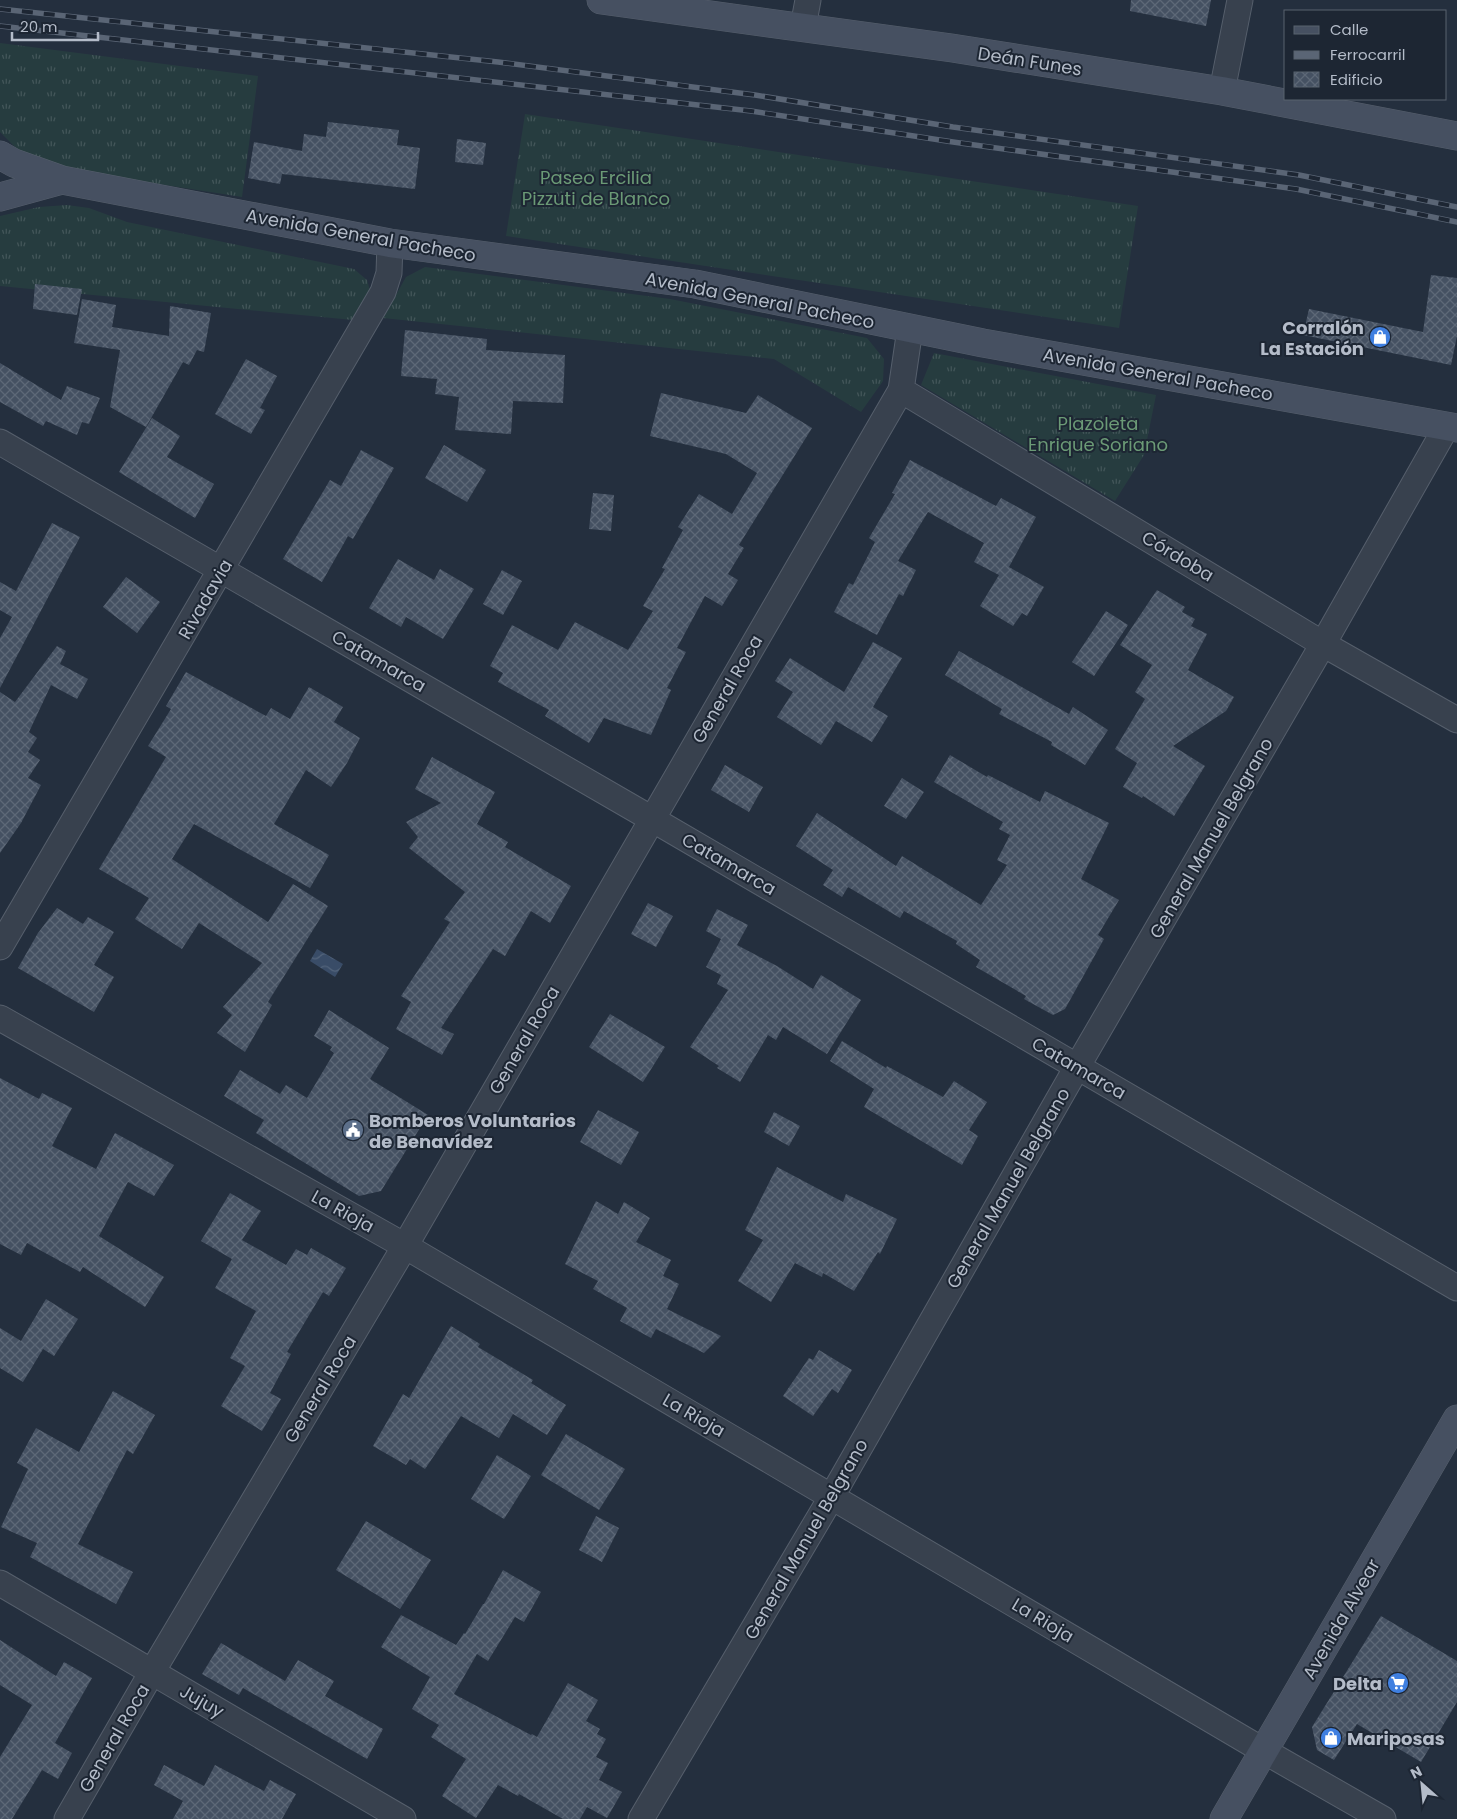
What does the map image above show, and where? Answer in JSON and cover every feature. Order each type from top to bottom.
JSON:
[{"type":"street","name":"Deán Funes","points":[[601,0],[952,48],[1222,91],[1457,136]]},
{"type":"street","points":[[803,27],[808,0]]},
{"type":"street","points":[[1222,91],[1240,0]]},
{"type":"street","name":"Avenida General Pacheco","points":[[0,155],[14,163],[62,180],[390,244],[695,284],[910,329],[1452,427]]},
{"type":"street","name":"Avenida General Pacheco","points":[[0,198],[62,180]]},
{"type":"street","name":"Rivadavia","points":[[0,947],[383,292],[389,273],[390,244]]},
{"type":"street","name":"General Roca","points":[[67,1819],[405,1246],[901,390],[910,329]]},
{"type":"street","name":"Córdoba","points":[[901,390],[1324,644],[1457,720]]},
{"type":"street","name":"General Manuel Belgrano","points":[[641,1819],[832,1496],[1077,1067],[1452,427]]},
{"type":"street","name":"Catamarca","points":[[0,442],[1457,1288]]},
{"type":"street","name":"La Rioja","points":[[0,1018],[405,1246],[1383,1819]]},
{"type":"street","name":"Avenida Alvear","points":[[1224,1819],[1457,1419]]},
{"type":"street","name":"Jujuy","points":[[0,1583],[403,1819]]},
{"type":"green space","points":[[0,43],[258,76],[242,197],[50,167],[22,154],[0,132]]},
{"type":"green space","name":"Paseo Ercilia Pizzuti de Blanco","points":[[525,114],[1138,206],[1119,328],[506,236]]},
{"type":"green space","points":[[67,205],[89,208],[127,222],[354,269],[367,280],[371,294],[353,320],[0,286],[0,216],[39,207]]},
{"type":"green space","points":[[425,267],[670,299],[867,338],[884,359],[883,381],[861,412],[774,359],[383,318],[406,277]]},
{"type":"green space","name":"Plazoleta Enrique Soriano","points":[[934,353],[1156,395],[1144,455],[1115,501],[921,385]]},
{"type":"water","points":[[317,949],[343,964],[335,977],[310,961]]},
{"type":"building","points":[[1131,0],[1211,0],[1206,26],[1130,11]]},
{"type":"building","points":[[328,122],[399,130],[397,145],[420,148],[415,189],[282,174],[280,184],[248,178],[254,142],[302,151],[304,134],[326,137]]},
{"type":"building","points":[[457,139],[486,143],[483,165],[455,162]]},
{"type":"building","name":"Corralón La Estación","points":[[1431,275],[1457,278],[1457,336],[1451,365],[1303,335],[1309,309],[1423,332]]},
{"type":"building","points":[[35,284],[82,289],[77,315],[33,309]]},
{"type":"building","points":[[82,299],[116,305],[112,327],[169,336],[170,306],[211,313],[204,352],[197,350],[189,365],[183,362],[146,427],[110,407],[120,350],[74,343]]},
{"type":"building","points":[[405,330],[487,339],[486,350],[565,355],[563,403],[513,401],[511,434],[455,430],[459,397],[435,394],[437,379],[401,376]]},
{"type":"building","points":[[246,359],[277,376],[260,408],[265,410],[251,434],[215,414]]},
{"type":"building","points":[[0,363],[61,400],[67,386],[100,398],[89,424],[82,422],[77,435],[46,421],[43,426],[0,402]]},
{"type":"building","points":[[661,393],[746,413],[758,395],[812,428],[739,545],[744,548],[728,574],[738,580],[722,606],[705,596],[677,648],[686,652],[667,688],[671,690],[651,735],[604,718],[589,743],[545,716],[549,710],[498,682],[503,673],[490,666],[512,625],[558,650],[575,622],[628,650],[653,611],[643,606],[665,569],[662,568],[683,530],[678,527],[699,494],[732,514],[757,473],[726,454],[650,436]]},
{"type":"building","points":[[152,418],[180,436],[167,457],[214,484],[195,518],[119,472]]},
{"type":"building","points":[[444,445],[486,470],[467,502],[425,478]]},
{"type":"building","points":[[361,450],[394,468],[353,539],[348,536],[322,582],[283,559],[330,480],[341,486]]},
{"type":"building","points":[[910,460],[996,506],[1001,498],[1036,517],[1009,567],[1044,587],[1027,616],[1022,613],[1013,626],[980,606],[999,575],[974,562],[984,543],[928,512],[898,561],[916,570],[903,596],[899,594],[877,635],[834,612],[849,583],[853,585],[875,542],[869,538],[895,494],[892,493]]},
{"type":"building","points":[[593,493],[614,495],[611,531],[589,529]]},
{"type":"building","points":[[52,523],[80,537],[0,688],[0,638],[12,617],[0,610],[0,582],[16,591]]},
{"type":"building","points":[[398,559],[434,580],[440,569],[474,589],[443,639],[406,617],[401,627],[369,608]]},
{"type":"building","points":[[502,570],[522,581],[503,615],[483,604]]},
{"type":"building","points":[[126,577],[160,602],[137,633],[103,607]]},
{"type":"building","points":[[1157,590],[1185,607],[1182,612],[1195,619],[1191,626],[1207,634],[1188,670],[1234,697],[1226,711],[1173,746],[1205,766],[1174,816],[1143,796],[1142,798],[1123,787],[1137,763],[1115,749],[1145,699],[1135,692],[1152,665],[1120,645]]},
{"type":"building","points":[[1106,611],[1128,625],[1094,676],[1072,662]]},
{"type":"building","points":[[873,642],[902,658],[873,707],[888,716],[872,742],[836,721],[821,745],[777,717],[793,692],[775,681],[790,658],[844,692]]},
{"type":"building","points":[[57,646],[66,651],[60,664],[88,679],[77,699],[51,685],[29,732],[37,738],[28,752],[40,760],[28,778],[41,785],[21,823],[0,853],[0,692],[15,702]]},
{"type":"building","points":[[959,651],[1069,714],[1073,707],[1108,730],[1085,765],[1051,745],[1052,742],[999,714],[1002,709],[945,675]]},
{"type":"building","points":[[186,672],[266,716],[271,708],[290,719],[309,687],[343,707],[334,722],[360,738],[347,763],[331,787],[306,770],[274,824],[329,855],[310,888],[194,824],[172,859],[268,922],[293,884],[328,906],[268,1002],[272,1005],[245,1052],[217,1033],[232,1015],[223,1007],[262,963],[199,923],[182,949],[135,919],[149,898],[99,869],[166,757],[148,746],[171,709],[166,706]]},
{"type":"building","points":[[950,755],[987,777],[988,775],[1040,802],[1045,791],[1109,823],[1081,879],[1119,900],[1098,935],[1104,939],[1065,1009],[1053,1015],[1024,999],[1026,996],[976,967],[980,960],[956,944],[957,941],[904,911],[900,918],[848,887],[842,897],[823,885],[833,870],[796,846],[817,813],[896,866],[902,856],[981,905],[1007,865],[997,860],[1010,835],[999,829],[1003,822],[934,782]]},
{"type":"building","points":[[432,757],[495,792],[477,824],[508,842],[505,847],[571,886],[550,923],[531,911],[505,956],[493,949],[441,1028],[454,1034],[442,1055],[396,1029],[411,1002],[401,996],[450,922],[444,919],[465,892],[409,848],[418,837],[406,822],[441,803],[415,789]]},
{"type":"building","points":[[725,765],[763,787],[749,812],[711,790]]},
{"type":"building","points":[[902,778],[924,792],[906,819],[884,806]]},
{"type":"building","points":[[648,903],[673,916],[656,947],[631,934]]},
{"type":"building","points":[[57,908],[83,924],[88,917],[114,932],[94,965],[114,977],[94,1012],[18,968],[38,933]]},
{"type":"building","points":[[717,909],[748,925],[737,945],[777,966],[813,989],[821,975],[861,1000],[827,1054],[783,1027],[776,1040],[768,1035],[740,1082],[717,1068],[719,1066],[690,1047],[728,990],[717,984],[721,975],[706,967],[721,939],[706,931]]},
{"type":"building","name":"Bomberos Voluntarios de Benavídez","points":[[329,1010],[389,1048],[370,1079],[428,1115],[381,1191],[359,1196],[256,1133],[264,1120],[224,1096],[240,1070],[280,1094],[286,1085],[307,1098],[334,1053],[330,1050],[332,1047],[314,1036]]},
{"type":"building","points":[[610,1014],[665,1047],[643,1082],[589,1047]]},
{"type":"building","points":[[842,1041],[886,1068],[887,1066],[943,1097],[954,1081],[987,1102],[969,1130],[978,1136],[962,1165],[864,1107],[874,1089],[830,1061]]},
{"type":"building","points":[[0,1078],[39,1099],[42,1093],[72,1108],[52,1146],[96,1169],[115,1133],[174,1165],[154,1196],[128,1182],[99,1236],[164,1277],[145,1307],[83,1267],[80,1272],[27,1243],[21,1255],[0,1244]]},
{"type":"building","points":[[598,1110],[639,1132],[621,1165],[580,1142]]},
{"type":"building","points":[[774,1112],[800,1126],[789,1146],[764,1132]]},
{"type":"building","points":[[777,1167],[843,1202],[846,1194],[897,1219],[880,1254],[878,1252],[854,1291],[823,1273],[822,1277],[795,1263],[771,1302],[738,1281],[763,1240],[745,1230]]},
{"type":"building","points":[[230,1193],[261,1211],[242,1240],[286,1265],[296,1249],[307,1255],[311,1248],[346,1268],[329,1296],[323,1292],[287,1352],[291,1354],[270,1393],[281,1399],[262,1431],[221,1406],[245,1366],[230,1358],[256,1311],[215,1288],[232,1259],[201,1241]]},
{"type":"building","points":[[596,1201],[618,1214],[624,1202],[650,1218],[636,1242],[671,1260],[663,1276],[679,1284],[667,1309],[721,1336],[704,1353],[656,1329],[651,1338],[620,1321],[627,1308],[593,1289],[598,1281],[565,1264]]},
{"type":"building","points":[[46,1299],[78,1319],[54,1356],[43,1349],[23,1382],[0,1368],[0,1328],[21,1341]]},
{"type":"building","points":[[451,1326],[480,1344],[478,1347],[533,1380],[531,1383],[566,1405],[547,1435],[513,1414],[499,1438],[461,1416],[425,1469],[410,1459],[406,1465],[373,1446],[403,1394],[409,1398]]},
{"type":"building","points":[[819,1350],[852,1370],[838,1393],[832,1389],[813,1416],[783,1396],[809,1358],[813,1360]]},
{"type":"building","points":[[113,1391],[155,1415],[133,1454],[127,1450],[78,1544],[133,1572],[116,1604],[30,1557],[37,1543],[1,1527],[28,1469],[17,1463],[36,1428],[79,1452]]},
{"type":"building","points":[[566,1434],[625,1469],[599,1510],[541,1475]]},
{"type":"building","points":[[497,1455],[531,1476],[504,1519],[471,1499]]},
{"type":"building","points":[[596,1516],[619,1528],[602,1562],[579,1550]]},
{"type":"building","points":[[366,1521],[431,1560],[400,1609],[336,1570]]},
{"type":"building","points":[[503,1570],[541,1592],[524,1622],[515,1617],[488,1661],[477,1654],[454,1694],[537,1737],[568,1683],[598,1700],[586,1721],[600,1729],[597,1734],[606,1739],[596,1757],[608,1763],[599,1780],[622,1792],[607,1818],[587,1807],[580,1819],[563,1819],[519,1794],[518,1796],[498,1785],[476,1818],[442,1796],[466,1759],[431,1737],[439,1725],[412,1709],[430,1677],[381,1647],[401,1615],[456,1645],[484,1604]]},
{"type":"building","name":"Delta","points":[[1381,1616],[1457,1661],[1457,1702],[1421,1762],[1357,1724],[1334,1760],[1317,1750],[1312,1727]]},
{"type":"building","points":[[0,1640],[56,1676],[64,1662],[92,1678],[55,1743],[72,1753],[58,1779],[42,1770],[12,1819],[0,1819],[0,1757],[32,1705],[0,1685]]},
{"type":"building","points":[[221,1643],[285,1681],[298,1660],[334,1681],[325,1696],[383,1729],[367,1759],[243,1688],[239,1695],[202,1674]]},
{"type":"building","points":[[164,1765],[204,1786],[215,1765],[264,1791],[270,1780],[296,1794],[282,1819],[173,1819],[183,1801],[154,1785]]},
{"type":"railway","points":[[0,9],[498,62],[755,95],[953,127],[1299,175],[1457,207]]},
{"type":"railway","points":[[0,26],[751,111],[953,142],[1296,189],[1457,222]]},
{"type":"place","name":"Corralón La Estación","points":[[1380,337]]},
{"type":"place","name":"Bomberos Voluntarios de Benavídez","points":[[353,1130]]},
{"type":"place","name":"Delta","points":[[1398,1683]]},
{"type":"place","name":"Mariposas","points":[[1331,1738]]}]
